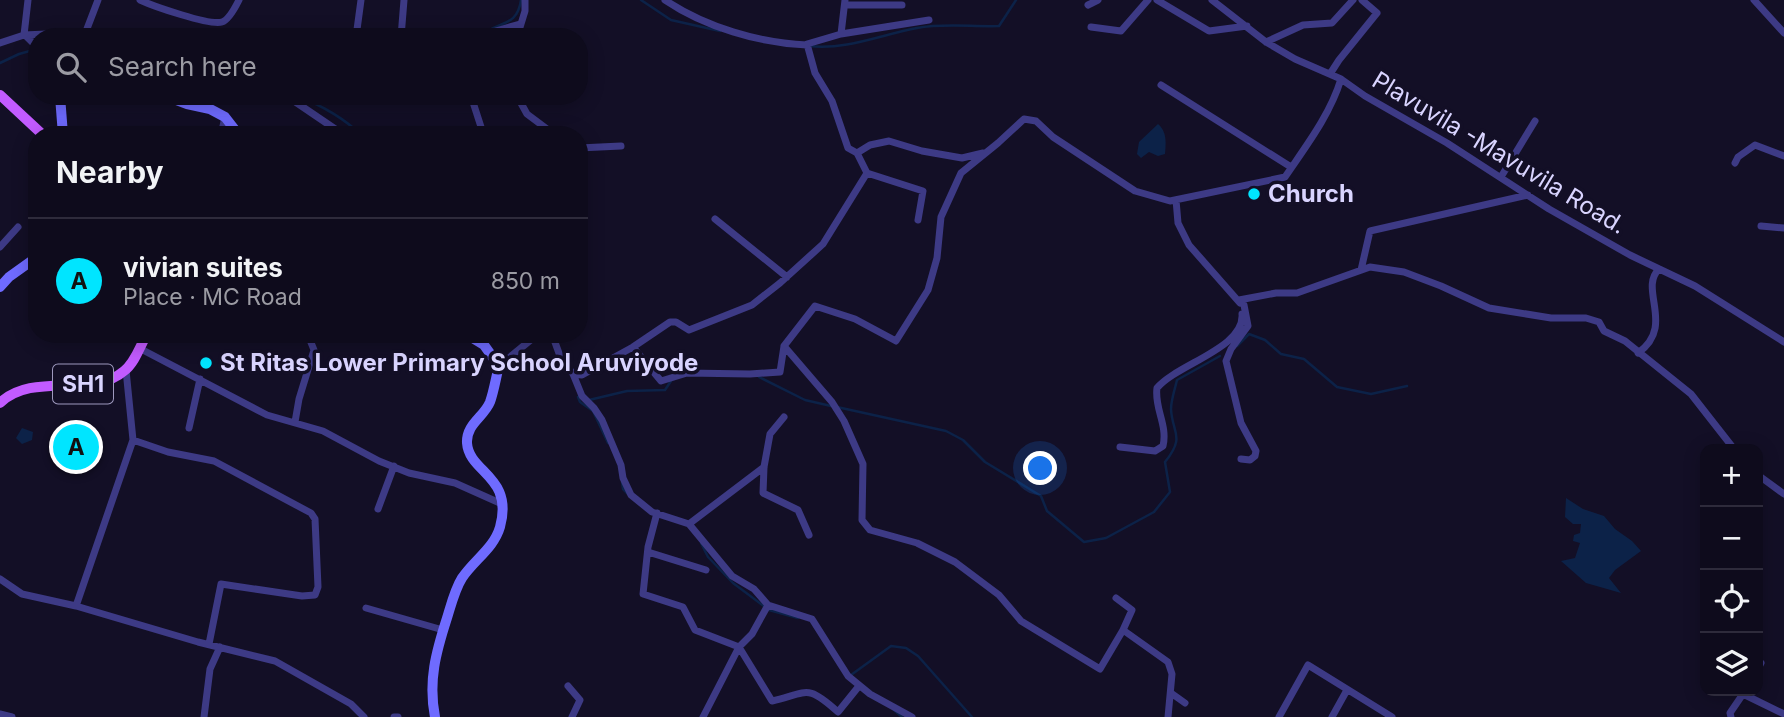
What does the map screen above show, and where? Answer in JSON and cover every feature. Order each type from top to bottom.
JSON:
[{"type":"main road","points":[[0,95],[33,126]]},
{"type":"main road","name":"SH1","points":[[0,402],[8,396],[31,388],[92,383],[108,379],[126,370],[142,343]]},
{"type":"street","points":[[24,35],[28,0]]},
{"type":"street","points":[[91,28],[98,0]]},
{"type":"street","points":[[140,0],[204,20],[221,22],[227,20],[239,0]]},
{"type":"street","points":[[357,28],[361,0]]},
{"type":"street","points":[[402,28],[404,0]]},
{"type":"street","points":[[519,28],[525,10],[525,0]]},
{"type":"street","points":[[665,0],[680,10],[736,32],[808,47],[841,34],[929,20]]},
{"type":"street","points":[[1088,5],[1098,0]]},
{"type":"street","points":[[1091,27],[1121,31],[1148,0]]},
{"type":"street","points":[[1157,0],[1209,31],[1247,26]]},
{"type":"street","points":[[1212,0],[1266,42],[1295,59],[1341,79]]},
{"type":"street","points":[[1266,42],[1303,25],[1332,23],[1353,0]]},
{"type":"street","points":[[1330,74],[1377,13],[1362,0]]},
{"type":"street","points":[[1754,0],[1784,33]]},
{"type":"street","points":[[841,34],[845,2],[902,5]]},
{"type":"street","points":[[504,28],[520,23]]},
{"type":"street","points":[[24,35],[28,39]]},
{"type":"street","points":[[0,43],[28,35]]},
{"type":"street","points":[[808,47],[815,73],[832,101],[848,148],[857,153],[867,173],[923,191],[918,220]]},
{"type":"street","name":"Plavuvila -Mavuvila Road.","points":[[1291,167],[1337,94],[1341,79],[1528,195],[1630,255],[1695,285],[1784,342]]},
{"type":"street","points":[[961,173],[1024,119],[1036,121],[1054,137],[1135,191],[1174,203],[1285,177],[1291,167],[1161,85]]},
{"type":"street","points":[[61,105],[62,126]]},
{"type":"street","points":[[192,105],[210,109],[225,117],[232,126]]},
{"type":"street","points":[[300,105],[331,126]]},
{"type":"street","points":[[474,105],[481,126]]},
{"type":"street","points":[[522,105],[527,114],[543,126]]},
{"type":"street","points":[[223,126],[225,117]]},
{"type":"street","points":[[1501,177],[1535,121]]},
{"type":"street","points":[[857,153],[870,145],[889,141],[922,151],[962,158],[988,151]]},
{"type":"street","points":[[1735,163],[1738,157],[1755,145],[1784,156]]},
{"type":"street","points":[[588,148],[621,146]]},
{"type":"street","points":[[633,347],[661,381],[687,373],[780,372],[784,345],[815,306],[855,319],[896,341],[928,290],[937,258],[941,217],[961,173],[962,158]]},
{"type":"street","points":[[573,374],[582,375],[596,369],[670,322],[676,322],[689,330],[752,305],[823,243],[867,173]]},
{"type":"street","points":[[1361,270],[1370,231],[1528,195]]},
{"type":"street","points":[[1174,203],[1178,223],[1189,245],[1244,305],[1248,326],[1229,352],[1227,367],[1241,424],[1256,451],[1250,460],[1241,459]]},
{"type":"street","points":[[715,219],[787,277]]},
{"type":"street","points":[[1761,226],[1784,228]]},
{"type":"street","points":[[0,247],[18,227]]},
{"type":"street","points":[[0,288],[9,277],[28,263]]},
{"type":"street","points":[[1239,300],[1276,293],[1297,293],[1370,267],[1404,272],[1489,308],[1551,318],[1586,318],[1599,322],[1604,331],[1625,341],[1691,394],[1730,444]]},
{"type":"street","points":[[1638,353],[1647,347],[1655,331],[1657,322],[1652,284],[1654,274],[1659,269]]},
{"type":"street","points":[[1119,447],[1154,451],[1163,446],[1164,428],[1158,409],[1157,388],[1166,377],[1224,346],[1234,337],[1242,325],[1239,300]]},
{"type":"street","points":[[295,422],[314,349],[311,343]]},
{"type":"street","points":[[481,343],[499,366]]},
{"type":"street","points":[[435,717],[431,682],[443,630],[461,581],[475,561],[494,543],[500,527],[502,504],[498,485],[472,457],[467,446],[468,433],[489,404],[499,366],[527,343]]},
{"type":"street","points":[[555,343],[586,400],[599,415],[631,495],[645,509],[689,524],[732,576],[754,589],[768,605],[811,619],[848,676],[859,686],[912,717]]},
{"type":"street","points":[[784,345],[837,409],[863,464],[862,520],[870,530],[917,543],[955,562],[999,595],[1021,621],[1100,669],[1132,610],[1116,598]]},
{"type":"street","points":[[139,348],[267,415],[323,431],[409,474],[455,484],[502,504]]},
{"type":"street","points":[[76,606],[132,440],[130,391],[126,370]]},
{"type":"street","points":[[189,428],[200,380]]},
{"type":"street","points":[[784,417],[770,434],[764,467],[764,493],[798,510],[809,535]]},
{"type":"street","points":[[132,440],[169,452],[214,461],[311,513],[315,519],[318,587],[315,595],[302,596],[221,584],[209,645]]},
{"type":"street","points":[[378,509],[394,466]]},
{"type":"street","points":[[689,524],[764,467]]},
{"type":"street","points":[[1763,479],[1784,495]]},
{"type":"street","points":[[657,513],[648,552],[643,594],[683,607],[695,630],[739,646],[772,701],[811,692],[818,694],[836,715],[859,686]]},
{"type":"street","points":[[648,552],[706,570]]},
{"type":"street","points":[[0,579],[23,594],[275,661],[351,704],[364,717]]},
{"type":"street","points":[[703,717],[739,646],[752,634],[768,605]]},
{"type":"street","points":[[366,608],[443,630]]},
{"type":"street","points":[[1123,630],[1168,662],[1172,674],[1168,717]]},
{"type":"street","points":[[204,717],[210,669],[220,647]]},
{"type":"street","points":[[1279,717],[1308,665],[1392,717]]},
{"type":"street","points":[[568,686],[580,700],[572,717]]},
{"type":"street","points":[[1332,717],[1347,690]]},
{"type":"street","points":[[1171,692],[1185,703]]},
{"type":"street","points":[[1731,717],[1730,713],[1741,696]]},
{"type":"street","points":[[1751,696],[1784,714]]},
{"type":"street","points":[[0,715],[12,717]]},
{"type":"water","points":[[1158,124],[1166,141],[1165,154],[1158,156],[1149,152],[1141,158],[1137,154],[1139,142]]},
{"type":"water","points":[[22,428],[33,432],[32,440],[22,444],[16,438]]},
{"type":"water","points":[[1566,498],[1583,509],[1604,516],[1641,551],[1615,570],[1609,578],[1621,593],[1586,583],[1561,561],[1575,558],[1580,543],[1573,541],[1574,535],[1580,533],[1581,524],[1573,524],[1565,517]]},
{"type":"waterway","points":[[493,28],[511,20],[519,9],[521,0]]},
{"type":"waterway","points":[[641,0],[671,20],[720,31]]},
{"type":"waterway","points":[[809,46],[850,44],[927,27],[999,26],[1016,0]]},
{"type":"waterway","points":[[0,63],[28,52]]},
{"type":"waterway","points":[[317,105],[350,126]]},
{"type":"waterway","points":[[1237,346],[1249,334],[1265,340],[1281,354],[1304,359],[1337,387],[1371,394],[1407,386]]},
{"type":"waterway","points":[[837,407],[946,431],[963,440],[985,462],[1041,496],[1047,511],[1084,542],[1106,538],[1154,512],[1170,492],[1165,462],[1176,440],[1171,409],[1177,380],[1220,356]]},
{"type":"waterway","points":[[759,377],[805,400],[831,406]]},
{"type":"waterway","points":[[589,400],[627,391],[665,390],[671,381]]},
{"type":"waterway","points":[[578,397],[580,402],[593,411],[608,443]]},
{"type":"waterway","points":[[622,482],[623,489],[628,494]]},
{"type":"waterway","points":[[701,543],[708,557],[733,583],[769,610],[798,618]]},
{"type":"waterway","points":[[851,675],[891,646],[906,648],[918,656],[972,717]]},
{"type":"waterway","points":[[894,710],[902,717]]},
{"type":"place","name":"Church","points":[[1254,194]]},
{"type":"place","name":"St Ritas Lower Primary School Aruviyode","points":[[206,363]]},
{"type":"place","name":"vivian suites","points":[[76,447]]}]
